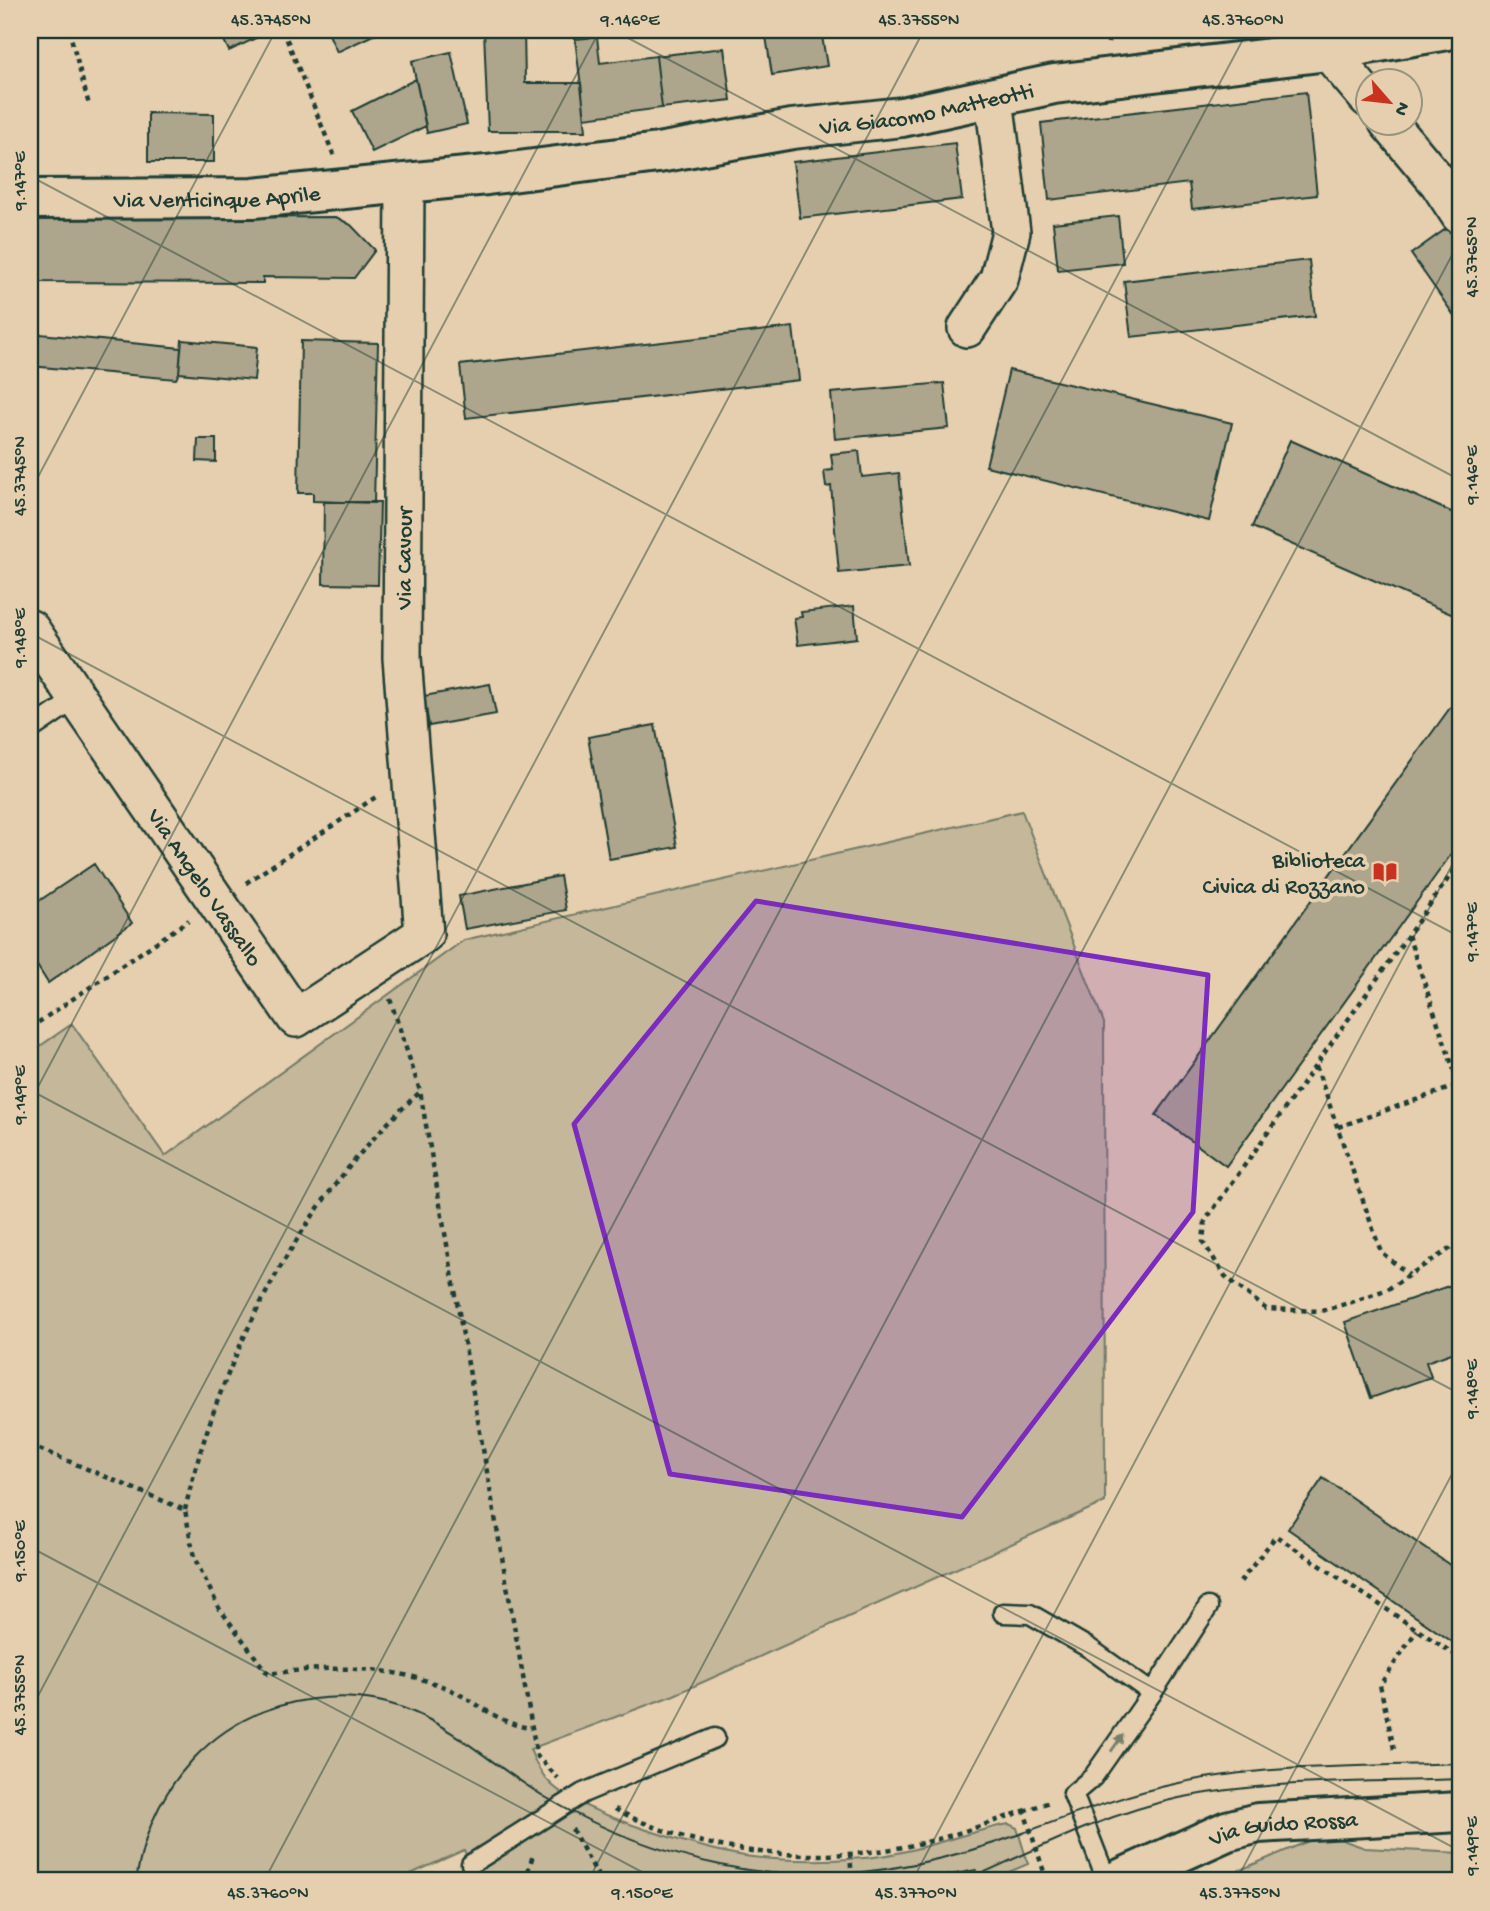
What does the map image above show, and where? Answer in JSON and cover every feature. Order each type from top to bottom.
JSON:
[{"type":"street","name":"Via Giacomo Matteotti","points":[[405,184],[657,153],[769,132],[926,113],[1094,78],[1314,45],[1447,30]]},
{"type":"street","points":[[1314,45],[1354,85]]},
{"type":"street","points":[[967,328],[999,279],[1011,232],[994,99]]},
{"type":"street","points":[[1400,136],[1439,183],[1460,215]]},
{"type":"street","name":"Via Venticinque Aprile","points":[[30,199],[253,198],[405,184]]},
{"type":"street","name":"Via Cavour","points":[[405,184],[402,657],[424,934]]},
{"type":"street","name":"Via Angelo Vassallo","points":[[30,629],[296,1018],[424,934]]},
{"type":"street","name":"Via Guido Rossa","points":[[1115,1881],[1227,1831],[1258,1823],[1460,1812]]},
{"type":"lane","points":[[30,730],[77,698]]},
{"type":"lane","points":[[1107,1881],[1073,1794],[1093,1777],[1208,1608]]},
{"type":"lane","points":[[1003,1613],[1030,1614],[1089,1648],[1152,1693]]},
{"type":"lane","points":[[471,1864],[583,1793],[715,1738]]},
{"type":"path","points":[[69,30],[89,105]]},
{"type":"path","points":[[284,30],[347,188]]},
{"type":"path","points":[[379,781],[380,808]]},
{"type":"path","points":[[1460,862],[1205,1221],[1203,1242],[1225,1276],[1266,1309],[1321,1311],[1388,1289],[1460,1242]]},
{"type":"path","points":[[1338,1127],[1460,1086],[1408,935]]},
{"type":"path","points":[[388,958],[390,1002],[421,1091],[537,1756],[553,1775],[621,1813],[670,1832],[726,1846],[788,1853],[850,1853],[922,1843],[1024,1811],[1047,1881]]},
{"type":"path","points":[[1315,1065],[1381,1252],[1409,1275]]},
{"type":"path","points":[[421,1091],[380,1128],[314,1214],[250,1324],[218,1394],[195,1465],[185,1510],[194,1557],[219,1608],[268,1674],[321,1667],[376,1670],[414,1677],[449,1689],[516,1727],[531,1728]]},
{"type":"path","points":[[30,1445],[185,1510]]},
{"type":"path","points":[[1240,1582],[1276,1536],[1460,1658]]},
{"type":"path","points":[[1394,1749],[1380,1685],[1417,1630]]},
{"type":"path","points":[[555,1810],[573,1830],[601,1881]]},
{"type":"path","points":[[850,1853],[852,1881]]},
{"type":"path","points":[[1028,1881],[1044,1874]]},
{"type":"highlighted area","points":[[756,901],[1208,975],[1193,1212],[962,1517],[670,1474],[574,1124]]},
{"type":"shaded area","points":[[1022,811],[1104,1023],[1105,1502],[674,1695],[530,1749],[536,1764],[552,1785],[590,1808],[647,1830],[732,1854],[794,1860],[883,1856],[1009,1824],[1017,1828],[1028,1864],[987,1881],[478,1881],[464,1850],[395,1881],[31,1881],[30,1053],[72,1024],[165,1156],[464,940]]},
{"type":"shaded area","points":[[1325,1834],[1365,1848],[1460,1853],[1460,1881],[1214,1881]]},
{"type":"building","points":[[219,30],[259,30],[262,35],[229,51]]},
{"type":"building","points":[[327,30],[384,30],[337,52]]},
{"type":"building","points":[[484,30],[524,30],[525,83],[581,83],[586,131],[488,131]]},
{"type":"building","points":[[765,30],[821,30],[827,66],[772,75]]},
{"type":"building","points":[[597,37],[600,63],[656,56],[662,108],[585,118],[575,39]]},
{"type":"building","points":[[724,48],[731,100],[662,108],[656,56]]},
{"type":"building","points":[[451,52],[467,124],[427,133],[412,61]]},
{"type":"building","points":[[416,79],[426,126],[372,152],[352,111]]},
{"type":"building","points":[[1306,92],[1317,195],[1192,209],[1189,183],[1049,200],[1041,123]]},
{"type":"building","points":[[148,113],[214,114],[214,162],[148,162]]},
{"type":"building","points":[[955,143],[962,199],[800,218],[793,162]]},
{"type":"building","points":[[1118,216],[1123,263],[1058,270],[1053,223]]},
{"type":"building","points":[[336,217],[351,225],[375,250],[354,278],[263,277],[263,283],[33,282],[30,219]]},
{"type":"building","points":[[1450,226],[1460,241],[1460,324],[1411,254]]},
{"type":"building","points":[[1309,260],[1315,316],[1131,337],[1124,281]]},
{"type":"building","points":[[793,327],[799,380],[466,418],[460,365]]},
{"type":"building","points":[[30,333],[181,348],[179,373],[176,379],[30,366]]},
{"type":"building","points":[[182,340],[257,347],[254,380],[179,373]]},
{"type":"building","points":[[301,341],[378,343],[374,503],[313,501],[313,493],[298,493]]},
{"type":"building","points":[[1009,370],[1232,423],[1209,521],[986,466]]},
{"type":"building","points":[[944,383],[949,428],[835,439],[831,393]]},
{"type":"building","points":[[198,439],[216,439],[216,462],[197,461]]},
{"type":"building","points":[[1290,440],[1460,516],[1460,618],[1252,527]]},
{"type":"building","points":[[859,451],[862,477],[899,473],[909,566],[839,573],[831,486],[826,487],[824,471],[833,470],[831,454]]},
{"type":"building","points":[[324,502],[380,502],[378,585],[323,584]]},
{"type":"building","points":[[854,606],[857,638],[798,645],[794,618],[802,617],[801,612]]},
{"type":"building","points":[[490,684],[496,714],[429,726],[424,696]]},
{"type":"building","points":[[1460,694],[1460,842],[1226,1166],[1156,1115]]},
{"type":"building","points":[[655,725],[677,847],[609,859],[588,737]]},
{"type":"building","points":[[94,864],[132,923],[48,983],[36,964],[30,968],[30,907]]},
{"type":"building","points":[[560,876],[566,910],[465,929],[459,896]]},
{"type":"building","points":[[1460,1282],[1460,1350],[1426,1362],[1431,1377],[1371,1398],[1345,1322]]},
{"type":"building","points":[[1323,1478],[1460,1572],[1460,1647],[1288,1529]]},
{"type":"tram line","points":[[136,1881],[144,1847],[156,1815],[172,1785],[193,1759],[218,1737],[246,1719],[278,1706],[313,1699],[350,1697],[383,1702],[412,1711],[464,1741],[545,1797],[632,1839],[725,1866],[801,1875],[876,1870],[951,1856],[1120,1799],[1213,1777],[1283,1769],[1460,1763]]},
{"type":"tram line","points":[[965,1881],[1097,1823],[1179,1798],[1284,1785],[1460,1779]]},
{"type":"tram line","points":[[921,1881],[976,1870]]},
{"type":"place","name":"Biblioteca Civica di Rozzano","points":[[1385,872]]}]
